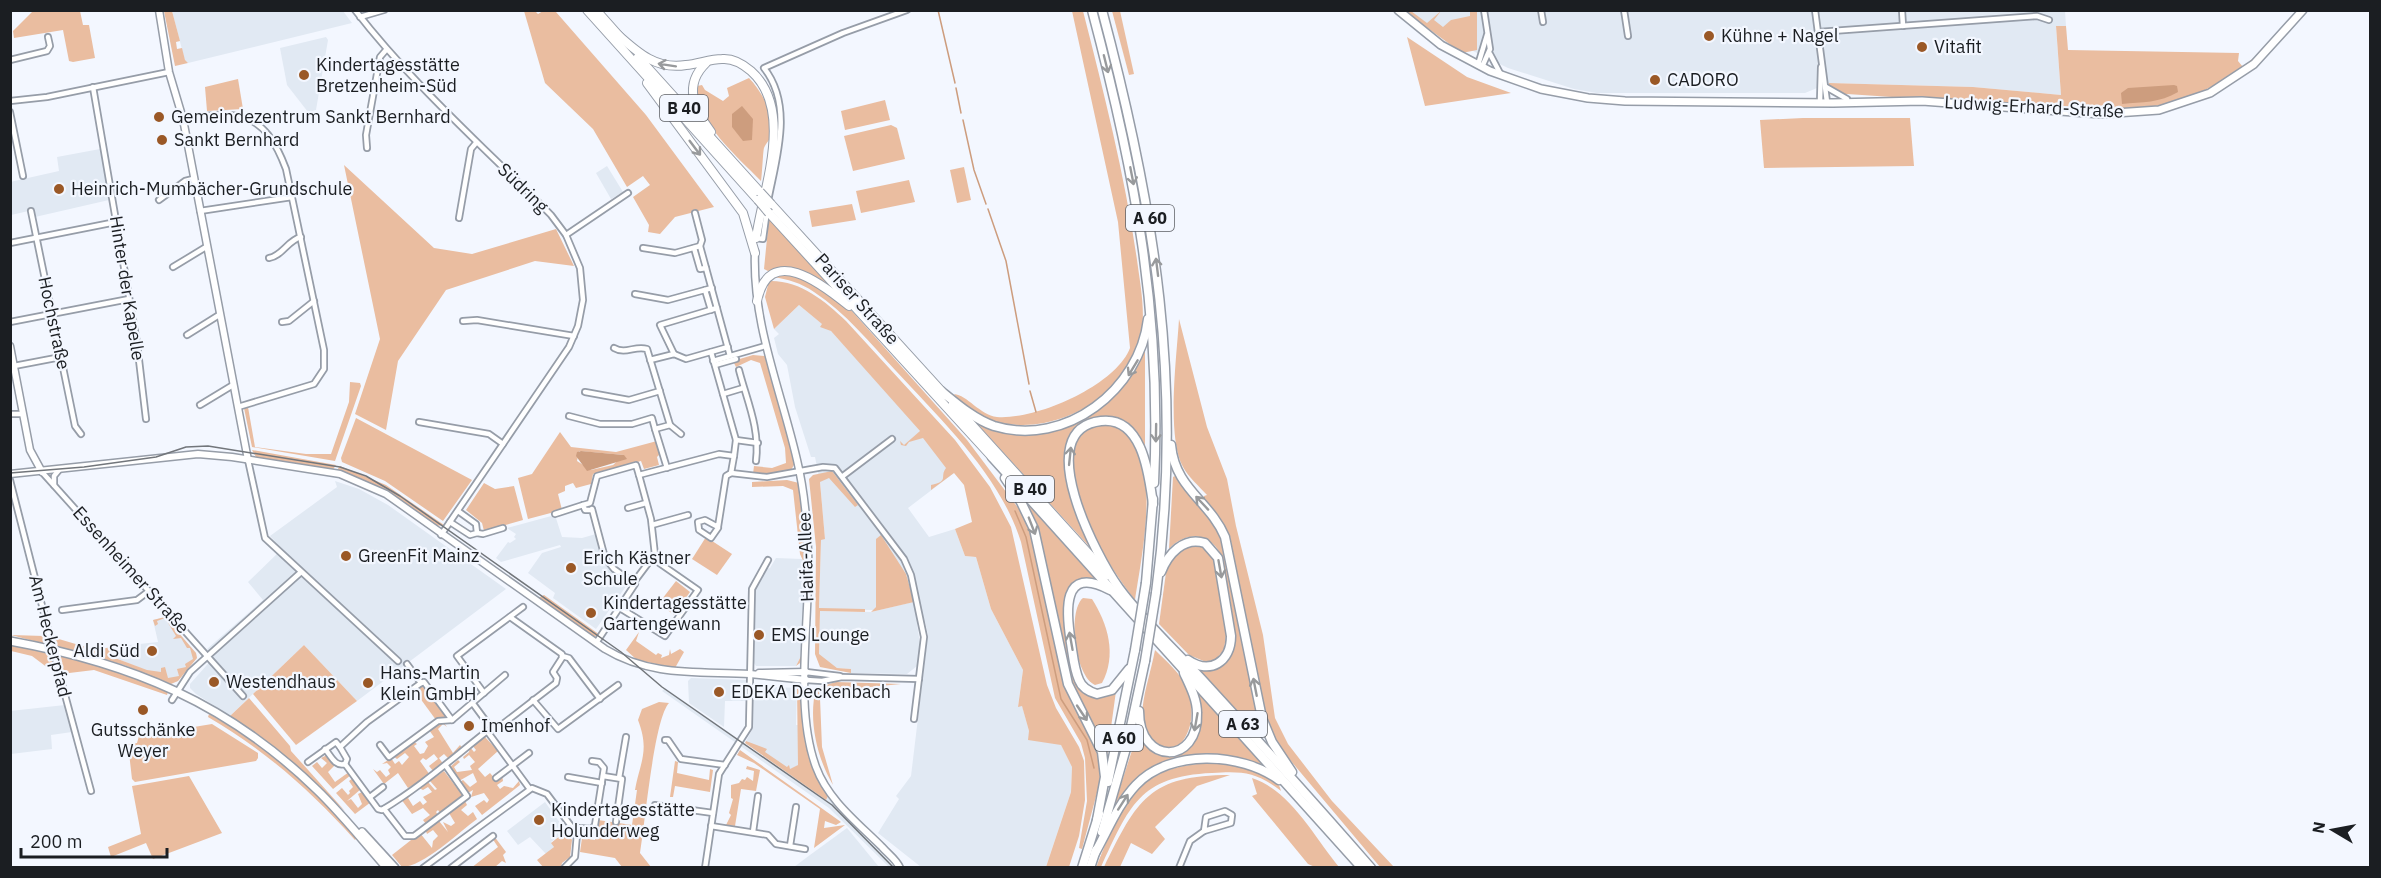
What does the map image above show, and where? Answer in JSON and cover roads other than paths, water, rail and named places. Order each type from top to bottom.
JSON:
[{"type":"highway","name":"Pariser Straße","points":[[587,10],[941,391],[1117,591]]},
{"type":"highway","name":"Pariser Straße","points":[[596,10],[732,161],[759,196]]},
{"type":"highway","name":"A 60","points":[[1082,867],[1114,759],[1146,583],[1153,504],[1156,374],[1144,242],[1130,164],[1092,10]]},
{"type":"highway","name":"A 60","points":[[1090,867],[1123,761],[1139,696],[1158,581],[1166,481],[1167,398],[1163,325],[1154,238],[1131,123],[1102,10]]},
{"type":"highway","points":[[618,35],[640,55],[654,62],[679,66],[725,58],[741,64],[757,77],[771,104],[775,135],[756,238]]},
{"type":"highway","points":[[631,60],[743,213],[755,253]]},
{"type":"highway","points":[[707,62],[694,79],[693,97],[702,118],[732,161]]},
{"type":"highway","name":"Pariser Straße","points":[[770,208],[877,331],[992,457]]},
{"type":"highway","points":[[757,301],[761,284],[766,277],[778,270],[790,270],[838,297],[877,331]]},
{"type":"highway","points":[[941,391],[981,421],[1007,429],[1051,426],[1082,415],[1118,389],[1135,364],[1144,343],[1149,291]]},
{"type":"highway","points":[[1167,398],[1173,457],[1180,478],[1215,517],[1225,537],[1262,718],[1272,742],[1304,797]]},
{"type":"highway","points":[[1117,591],[1085,526],[1071,483],[1068,457],[1077,434],[1089,424],[1100,421],[1117,423],[1128,430],[1144,455],[1153,504]]},
{"type":"highway","points":[[992,457],[1021,502],[1034,530],[1068,684],[1102,752],[1105,777],[1097,820]]},
{"type":"highway","name":"A 63","points":[[992,457],[1179,654],[1362,867]]},
{"type":"highway","points":[[1158,581],[1167,560],[1186,542],[1205,543],[1218,558],[1231,636],[1228,656],[1222,662],[1207,667],[1197,665],[1179,654]]},
{"type":"highway","points":[[1117,591],[1089,583],[1074,589],[1068,600],[1067,618],[1079,681],[1091,692],[1097,694],[1108,692],[1127,674],[1135,653]]},
{"type":"highway","name":"A 63","points":[[1117,591],[1182,667],[1371,867]]},
{"type":"highway","points":[[1139,696],[1140,728],[1148,743],[1160,752],[1172,753],[1182,749],[1193,734],[1197,713],[1182,667]]},
{"type":"highway","points":[[1095,853],[1120,807],[1136,784],[1151,773],[1172,764],[1204,760],[1246,763],[1267,772],[1304,797]]},
{"type":"main road","name":"Ludwig-Erhard-Straße","points":[[1398,10],[1441,45],[1480,66],[1504,77],[1554,92],[1606,100],[1873,100]]},
{"type":"main road","name":"Ludwig-Erhard-Straße","points":[[1823,101],[1847,99],[1922,101],[2101,114],[2159,110],[2195,99],[2236,78],[2271,49],[2303,10]]},
{"type":"main road","points":[[10,641],[101,661],[177,691],[273,753],[317,790],[387,867]]},
{"type":"main road","points":[[341,816],[361,831],[395,867]]},
{"type":"street","points":[[159,10],[169,72],[183,119],[219,315],[265,538],[300,573],[398,661]]},
{"type":"street","name":"Südring","points":[[354,10],[386,50],[476,143],[551,215],[566,235],[578,261],[583,287],[582,311],[574,336],[441,535]]},
{"type":"street","points":[[360,17],[384,10]]},
{"type":"street","points":[[756,238],[763,239],[781,130],[777,93],[764,68],[843,33],[907,10]]},
{"type":"street","points":[[1484,10],[1490,54],[1495,66],[1504,77]]},
{"type":"street","points":[[1541,10],[1543,22]]},
{"type":"street","points":[[1624,10],[1628,36]]},
{"type":"street","points":[[1815,10],[1823,101]]},
{"type":"street","points":[[1902,10],[1903,26]]},
{"type":"street","points":[[1818,32],[2037,16],[2049,20]]},
{"type":"street","points":[[1480,66],[1487,30]]},
{"type":"street","points":[[10,60],[47,51],[50,46],[48,37]]},
{"type":"street","points":[[367,148],[366,135],[380,57],[386,50]]},
{"type":"street","points":[[1480,66],[1490,54]]},
{"type":"street","points":[[1821,64],[1826,87],[1823,101]]},
{"type":"street","points":[[10,101],[169,72]]},
{"type":"street","name":"Hinter der Kapelle","points":[[93,87],[129,299],[146,419]]},
{"type":"street","points":[[1826,87],[1847,99]]},
{"type":"street","points":[[10,112],[23,176]]},
{"type":"street","points":[[183,119],[225,113],[253,121],[270,138],[280,157],[292,197],[314,301],[325,359],[319,379],[304,388],[238,407]]},
{"type":"street","name":"Südring","points":[[459,218],[471,149],[476,143]]},
{"type":"street","points":[[10,157],[19,155]]},
{"type":"street","points":[[159,200],[185,181],[193,179]]},
{"type":"street","points":[[566,235],[628,193]]},
{"type":"street","points":[[199,211],[292,197]]},
{"type":"street","name":"Hochstraße","points":[[31,211],[75,426],[81,434]]},
{"type":"street","points":[[695,213],[702,240],[700,246],[728,347],[733,357]]},
{"type":"street","points":[[10,243],[116,222]]},
{"type":"street","points":[[269,258],[275,257],[296,238],[301,237]]},
{"type":"street","name":"Haifa-Allee","points":[[756,238],[757,301],[765,346],[799,472],[808,547],[806,729],[817,771],[831,795],[897,865]]},
{"type":"street","points":[[643,248],[675,253],[700,246]]},
{"type":"street","points":[[172,267],[206,247]]},
{"type":"street","points":[[694,248],[700,269],[706,268]]},
{"type":"street","points":[[634,294],[668,300],[712,288]]},
{"type":"street","points":[[705,290],[711,310]]},
{"type":"street","points":[[10,322],[129,299]]},
{"type":"street","points":[[282,322],[290,321],[314,301]]},
{"type":"street","points":[[674,354],[660,325],[717,308]]},
{"type":"street","points":[[187,335],[219,315]]},
{"type":"street","points":[[463,321],[477,320],[574,336]]},
{"type":"street","name":"Essenheimer Straße","points":[[10,346],[30,450],[42,472],[243,696]]},
{"type":"street","points":[[714,363],[765,346]]},
{"type":"street","points":[[614,348],[626,352],[644,347],[670,425],[681,434]]},
{"type":"street","points":[[650,360],[674,354],[686,358],[728,347]]},
{"type":"street","points":[[711,352],[736,440],[731,473]]},
{"type":"street","points":[[14,366],[60,357]]},
{"type":"street","points":[[739,370],[752,412],[758,443],[756,461]]},
{"type":"street","points":[[200,405],[233,385]]},
{"type":"street","points":[[723,394],[743,388]]},
{"type":"street","points":[[585,392],[629,400],[660,391]]},
{"type":"street","points":[[10,414],[23,414]]},
{"type":"street","points":[[569,416],[600,424],[632,424],[652,417],[667,468]]},
{"type":"street","points":[[419,422],[489,434],[503,444]]},
{"type":"street","points":[[656,429],[670,425]]},
{"type":"street","points":[[843,476],[892,439]]},
{"type":"street","points":[[736,440],[758,443]]},
{"type":"street","points":[[639,475],[720,454],[734,456]]},
{"type":"street","points":[[10,474],[173,455],[207,455],[319,469],[359,481],[386,494],[596,643],[623,659],[654,670],[751,674],[822,681],[842,676]]},
{"type":"street","points":[[596,643],[635,585],[634,582],[655,555],[652,525],[636,465],[597,476],[590,503],[609,564],[634,582]]},
{"type":"street","points":[[718,528],[705,520],[698,522],[699,530],[711,538],[718,528],[726,476],[731,473],[767,477],[830,466],[837,469],[908,566],[924,637],[914,719]]},
{"type":"street","points":[[54,485],[54,476],[59,470]]},
{"type":"street","name":"Am Heckerpfad","points":[[10,480],[91,791]]},
{"type":"street","points":[[555,513],[590,503]]},
{"type":"street","points":[[628,508],[646,503]]},
{"type":"street","points":[[583,505],[585,510],[592,510]]},
{"type":"street","points":[[458,511],[476,524],[477,533]]},
{"type":"street","points":[[652,525],[688,515]]},
{"type":"street","points":[[450,522],[470,536],[503,528]]},
{"type":"street","points":[[620,608],[665,636],[698,590],[652,558]]},
{"type":"street","points":[[705,867],[719,776],[749,728],[752,589],[768,560]]},
{"type":"street","points":[[172,700],[190,672],[300,573]]},
{"type":"street","points":[[62,610],[137,600],[149,591]]},
{"type":"street","points":[[484,693],[457,656],[523,607]]},
{"type":"street","points":[[510,617],[562,656],[568,657],[600,699]]},
{"type":"street","points":[[345,764],[378,809],[384,809],[446,766],[464,752],[465,748],[489,730],[495,730],[556,683],[557,678],[553,670],[562,656]]},
{"type":"street","points":[[407,664],[421,682],[424,682],[452,720]]},
{"type":"street","points":[[751,674],[806,672],[919,679]]},
{"type":"street","points":[[380,746],[389,757],[438,721],[452,720],[474,705],[505,675]]},
{"type":"street","points":[[340,747],[367,722],[421,682]]},
{"type":"street","points":[[533,700],[558,729],[618,685]]},
{"type":"street","points":[[474,705],[512,765],[530,788],[547,794],[574,830],[577,836],[575,857],[564,867]]},
{"type":"street","points":[[616,822],[622,779],[619,778],[626,737]]},
{"type":"street","points":[[664,740],[668,740],[681,759],[725,765]]},
{"type":"street","points":[[308,762],[336,742],[347,759],[345,764]]},
{"type":"street","points":[[325,749],[337,764],[345,764]]},
{"type":"street","points":[[496,778],[529,753]]},
{"type":"street","points":[[574,830],[594,827],[604,768],[599,762],[592,761]]},
{"type":"street","points":[[384,809],[405,836],[414,836],[467,796],[446,766]]},
{"type":"street","points":[[603,776],[619,778]]},
{"type":"street","points":[[568,777],[602,783]]},
{"type":"street","points":[[370,797],[383,787]]},
{"type":"street","points":[[423,867],[530,788]]},
{"type":"street","points":[[753,832],[758,796]]},
{"type":"street","points":[[655,805],[713,813]]},
{"type":"street","points":[[790,846],[796,807]]},
{"type":"street","points":[[1179,867],[1190,841],[1204,831],[1229,824],[1232,815],[1226,811],[1208,816],[1204,821],[1204,831]]},
{"type":"street","points":[[711,826],[768,835],[776,844],[805,849]]},
{"type":"street","points":[[453,867],[493,836]]},
{"type":"street","points":[[897,865],[905,867]]},
{"type":"waterway","points":[[938,10],[955,83]]},
{"type":"waterway","points":[[2251,61],[2257,56]]},
{"type":"waterway","points":[[956,88],[961,113]]},
{"type":"waterway","points":[[963,120],[974,170],[986,204]]},
{"type":"waterway","points":[[988,209],[1006,261],[1029,384]]},
{"type":"waterway","points":[[1030,391],[1036,412]]},
{"type":"waterway","points":[[1015,511],[1026,537],[1061,699],[1087,740],[1094,768]]},
{"type":"tram line","points":[[10,473],[84,467],[156,457],[186,447],[208,446],[340,467],[366,476],[400,496],[621,652],[662,687],[832,805],[894,868]]},
{"type":"place","name":"Kühne + Nagel","points":[[1709,36]]},
{"type":"place","name":"Vitafit","points":[[1922,47]]},
{"type":"place","name":"Kindertagesstätte Bretzenheim-Süd","points":[[304,75]]},
{"type":"place","name":"CADORO","points":[[1655,80]]},
{"type":"place","name":"Gemeindezentrum Sankt Bernhard","points":[[159,117]]},
{"type":"place","name":"Sankt Bernhard","points":[[162,140]]},
{"type":"place","name":"Heinrich-Mumbächer-Grundschule","points":[[59,189]]},
{"type":"place","name":"GreenFit Mainz","points":[[346,556]]},
{"type":"place","name":"Erich Kästner Schule","points":[[571,568]]},
{"type":"place","name":"Kindertagesstätte Gartengewann","points":[[591,613]]},
{"type":"place","name":"EMS Lounge","points":[[759,635]]},
{"type":"place","name":"Aldi Süd","points":[[152,651]]},
{"type":"place","name":"Westendhaus","points":[[214,682]]},
{"type":"place","name":"Hans-Martin Klein GmbH","points":[[368,683]]},
{"type":"place","name":"EDEKA Deckenbach","points":[[719,692]]},
{"type":"place","name":"Gutsschänke Weyer","points":[[143,710]]},
{"type":"place","name":"Imenhof","points":[[469,726]]},
{"type":"place","name":"Kindertagesstätte Holunderweg","points":[[539,820]]}]
